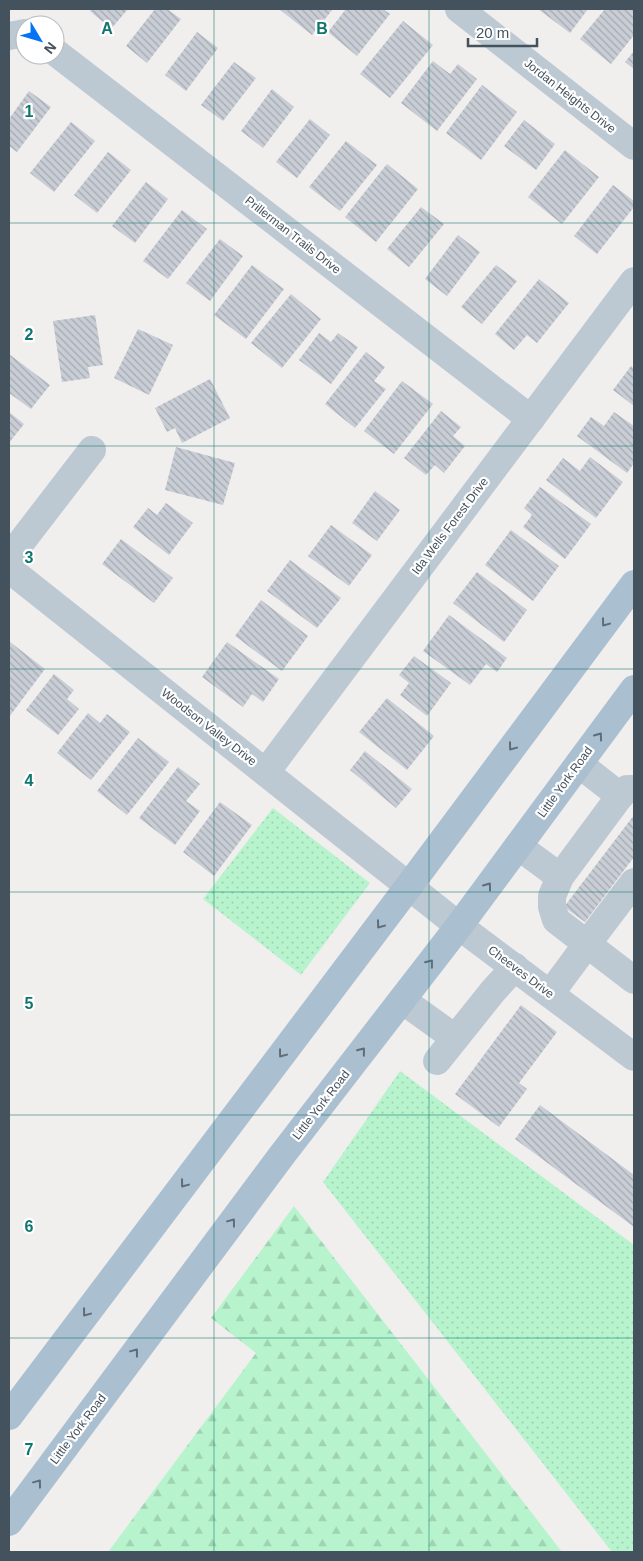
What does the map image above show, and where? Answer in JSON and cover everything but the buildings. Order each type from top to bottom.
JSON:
[{"type":"main road","points":[[9,1416],[634,584]]},
{"type":"main road","name":"Little York Road","points":[[9,1522],[282,1155],[460,926],[634,689]]},
{"type":"street","name":"Jordan Heights Drive","points":[[459,9],[634,146]]},
{"type":"street","name":"Prillerman Trails Drive","points":[[65,60],[531,419]]},
{"type":"street","name":"Ida Wells Forest Drive","points":[[266,772],[634,280]]},
{"type":"street","points":[[9,558],[92,450]]},
{"type":"street","name":"Woodson Valley Drive","points":[[9,568],[409,886]]},
{"type":"street","points":[[579,764],[627,793],[560,877],[552,896],[552,907],[556,920],[634,980]]},
{"type":"street","points":[[518,846],[560,877]]},
{"type":"street","points":[[550,994],[634,882]]},
{"type":"street","name":"Cheeves Drive","points":[[409,886],[550,994],[631,1049]]},
{"type":"street","points":[[437,1061],[515,967]]},
{"type":"street","points":[[402,1000],[455,1038]]},
{"type":"green space","points":[[273,808],[370,883],[301,975],[203,899]]},
{"type":"green space","points":[[400,1071],[634,1245],[634,1552],[612,1552],[323,1182]]},
{"type":"green space","points":[[294,1206],[562,1552],[108,1552],[256,1353],[211,1318]]}]
